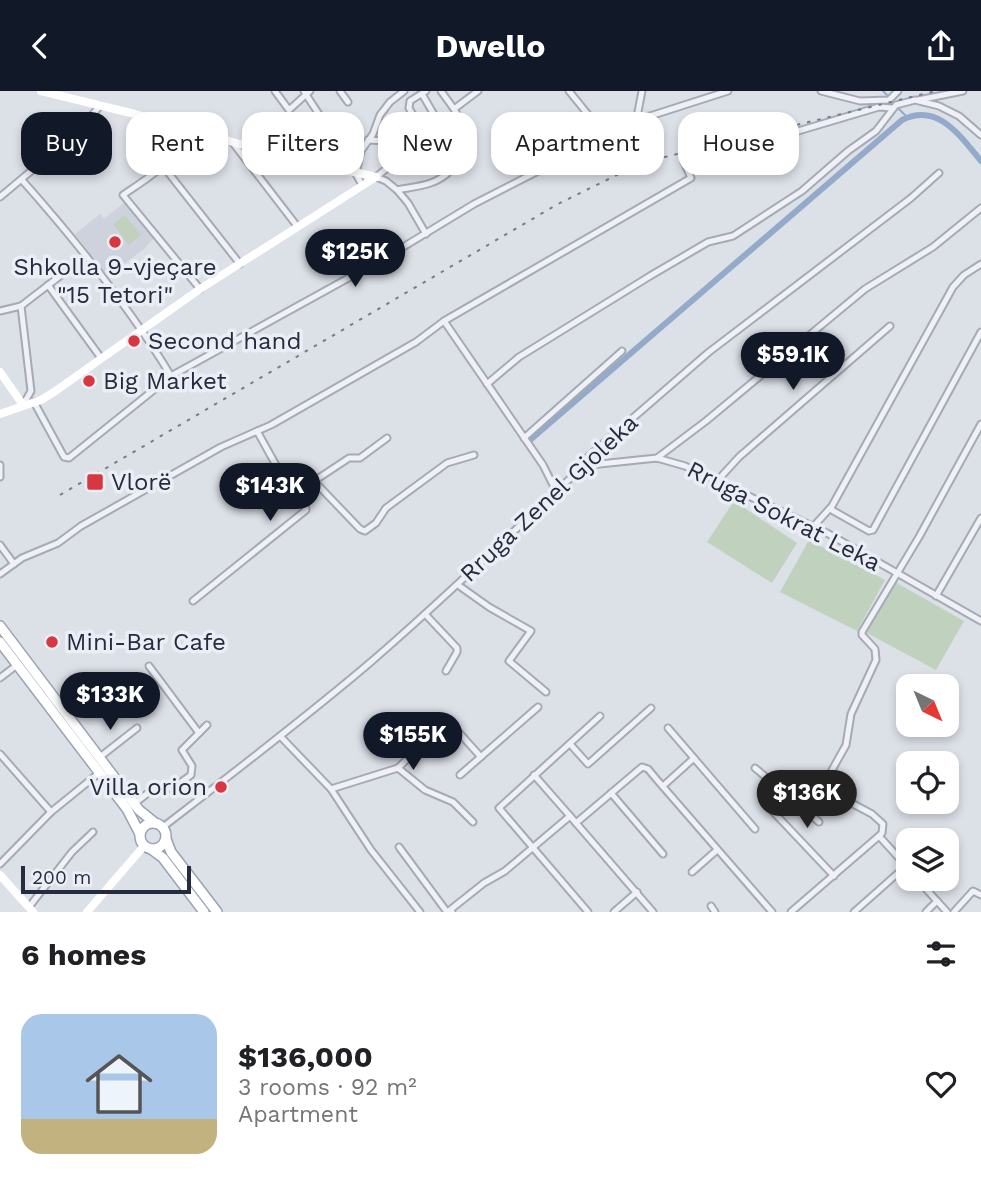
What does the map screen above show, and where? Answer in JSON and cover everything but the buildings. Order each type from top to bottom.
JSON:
[{"type":"main road","points":[[0,626],[134,804],[143,815],[159,825],[171,852],[217,912]]},
{"type":"main road","points":[[0,642],[132,816],[148,848],[163,858],[204,912]]},
{"type":"main road","points":[[140,834],[145,825],[159,825]]},
{"type":"main road","points":[[148,848],[159,848],[166,839]]},
{"type":"street","points":[[41,91],[65,94],[126,113]]},
{"type":"street","points":[[275,91],[289,110],[307,92],[318,112]]},
{"type":"street","points":[[340,91],[348,102]]},
{"type":"street","points":[[364,146],[385,108],[404,91],[410,100],[411,112]]},
{"type":"street","points":[[441,91],[456,112]]},
{"type":"street","points":[[454,109],[478,91]]},
{"type":"street","points":[[569,91],[586,112]]},
{"type":"street","points":[[638,112],[642,91]]},
{"type":"street","points":[[662,112],[728,91]]},
{"type":"street","points":[[821,91],[872,102],[889,100],[899,91]]},
{"type":"street","points":[[892,91],[899,91]]},
{"type":"street","points":[[899,91],[900,104]]},
{"type":"street","points":[[487,383],[519,357],[667,266],[708,242],[733,236],[796,195],[876,131],[892,108],[915,100],[963,91]]},
{"type":"street","points":[[410,100],[424,93],[434,112]]},
{"type":"street","points":[[915,100],[952,111],[981,135]]},
{"type":"street","points":[[0,197],[74,135],[100,106]]},
{"type":"street","points":[[0,574],[30,554],[58,543],[93,519],[221,447],[257,431],[416,342],[444,321],[691,178],[684,162],[688,155],[733,143],[743,144],[778,136],[880,107],[892,108]]},
{"type":"street","points":[[368,140],[378,141]]},
{"type":"street","points":[[228,141],[242,145]]},
{"type":"street","points":[[233,143],[297,226]]},
{"type":"street","name":"Rruga Zenel Gjoleka","points":[[159,825],[281,737],[458,585],[576,473],[589,456],[709,352],[807,279],[939,173]]},
{"type":"street","points":[[151,175],[123,195],[200,289]]},
{"type":"street","points":[[171,175],[240,264]]},
{"type":"street","points":[[357,175],[362,185]]},
{"type":"street","points":[[363,175],[386,181],[397,190],[426,234]]},
{"type":"street","points":[[0,414],[54,392],[200,289],[378,175]]},
{"type":"street","points":[[397,190],[428,185],[446,175]]},
{"type":"street","points":[[34,402],[64,457],[69,459],[171,376],[426,234],[474,204],[531,175]]},
{"type":"street","points":[[22,180],[86,256],[141,330],[171,376]]},
{"type":"street","points":[[657,458],[706,421],[865,289],[933,247],[981,208]]},
{"type":"street","points":[[0,311],[20,306],[86,256]]},
{"type":"street","points":[[813,527],[830,509],[953,286],[981,264]]},
{"type":"street","points":[[48,285],[101,358]]},
{"type":"street","points":[[20,306],[31,391],[23,405]]},
{"type":"street","points":[[444,321],[543,465],[556,491]]},
{"type":"street","points":[[718,480],[739,457],[890,326]]},
{"type":"street","points":[[830,509],[869,531],[873,530],[981,332]]},
{"type":"street","points":[[524,438],[622,351]]},
{"type":"street","points":[[0,372],[23,405]]},
{"type":"street","points":[[824,784],[846,745],[851,714],[876,660],[875,649],[862,632],[919,537],[981,424]]},
{"type":"street","points":[[193,601],[304,513],[307,507],[282,475],[257,431]]},
{"type":"street","points":[[296,493],[349,458],[360,458],[387,438]]},
{"type":"street","points":[[314,481],[365,531],[376,523],[386,508],[446,463],[474,455]]},
{"type":"street","name":"Rruga Sokrat Leka","points":[[576,473],[590,465],[657,458],[675,462],[813,527],[979,620]]},
{"type":"street","points":[[0,465],[0,477]]},
{"type":"street","points":[[936,596],[981,519]]},
{"type":"street","points":[[0,545],[14,564]]},
{"type":"street","points":[[458,585],[531,631],[509,661],[546,692]]},
{"type":"street","points":[[979,620],[981,611]]},
{"type":"street","points":[[425,614],[457,648],[446,671]]},
{"type":"street","points":[[0,678],[17,665]]},
{"type":"street","points":[[149,666],[199,733]]},
{"type":"street","points":[[460,775],[538,708]]},
{"type":"street","points":[[570,744],[588,764],[651,708]]},
{"type":"street","points":[[584,910],[499,807],[600,716]]},
{"type":"street","points":[[331,789],[398,768],[447,723],[453,726],[481,757]]},
{"type":"street","points":[[134,804],[153,789],[173,788],[191,775],[192,766],[182,750],[206,725]]},
{"type":"street","points":[[668,727],[755,829]]},
{"type":"street","points":[[100,757],[137,728]]},
{"type":"street","points":[[281,737],[331,789],[371,850],[420,912]]},
{"type":"street","points":[[0,754],[51,812]]},
{"type":"street","points":[[663,786],[694,758]]},
{"type":"street","points":[[576,823],[642,767],[648,769],[772,912]]},
{"type":"street","points":[[398,768],[425,790],[453,802],[473,822]]},
{"type":"street","points":[[755,768],[819,822]]},
{"type":"street","points":[[0,864],[51,812],[99,773]]},
{"type":"street","points":[[534,775],[653,912]]},
{"type":"street","points":[[790,797],[808,781],[824,784],[879,819],[883,829],[879,836],[791,912]]},
{"type":"street","points":[[611,793],[663,854]]},
{"type":"street","points":[[762,801],[834,876]]},
{"type":"street","points":[[399,847],[450,911],[484,883],[505,871],[570,816]]},
{"type":"street","points":[[0,875],[31,909],[72,852],[93,832]]},
{"type":"street","points":[[879,836],[896,855]]},
{"type":"street","points":[[87,912],[148,848]]},
{"type":"street","points":[[692,872],[717,850]]},
{"type":"street","points":[[854,912],[896,876]]},
{"type":"street","points":[[928,891],[947,912]]},
{"type":"street","points":[[954,912],[973,891],[981,895]]},
{"type":"street","points":[[614,912],[637,892]]},
{"type":"street","points":[[926,912],[937,901]]},
{"type":"shaded area","name":"Shkolla 9-vjeçare \"15 Tetori\"","points":[[126,201],[154,238],[144,249],[108,276],[75,234],[100,214],[104,219]]},
{"type":"green space","points":[[125,215],[141,235],[129,245],[113,224]]},
{"type":"green space","points":[[734,501],[797,543],[772,583],[707,542]]},
{"type":"green space","points":[[809,540],[885,580],[857,631],[780,592]]},
{"type":"green space","points":[[895,582],[964,621],[936,670],[865,632]]},
{"type":"waterway","points":[[883,91],[888,96]]},
{"type":"waterway","points":[[899,109],[907,117]]},
{"type":"waterway","points":[[530,440],[902,120],[927,115],[937,118],[956,132],[981,161]]},
{"type":"railway","points":[[60,495],[558,204],[627,170],[665,157],[936,91]]},
{"type":"place","name":"Shkolla 9-vjeçare \"15 Tetori\"","points":[[115,242]]},
{"type":"place","name":"Second hand","points":[[134,341]]},
{"type":"place","name":"Big Market","points":[[89,381]]},
{"type":"place","name":"Vlorë","points":[[95,482]]},
{"type":"place","name":"Mini-Bar Cafe","points":[[52,642]]},
{"type":"place","name":"Villa orion","points":[[221,787]]}]
